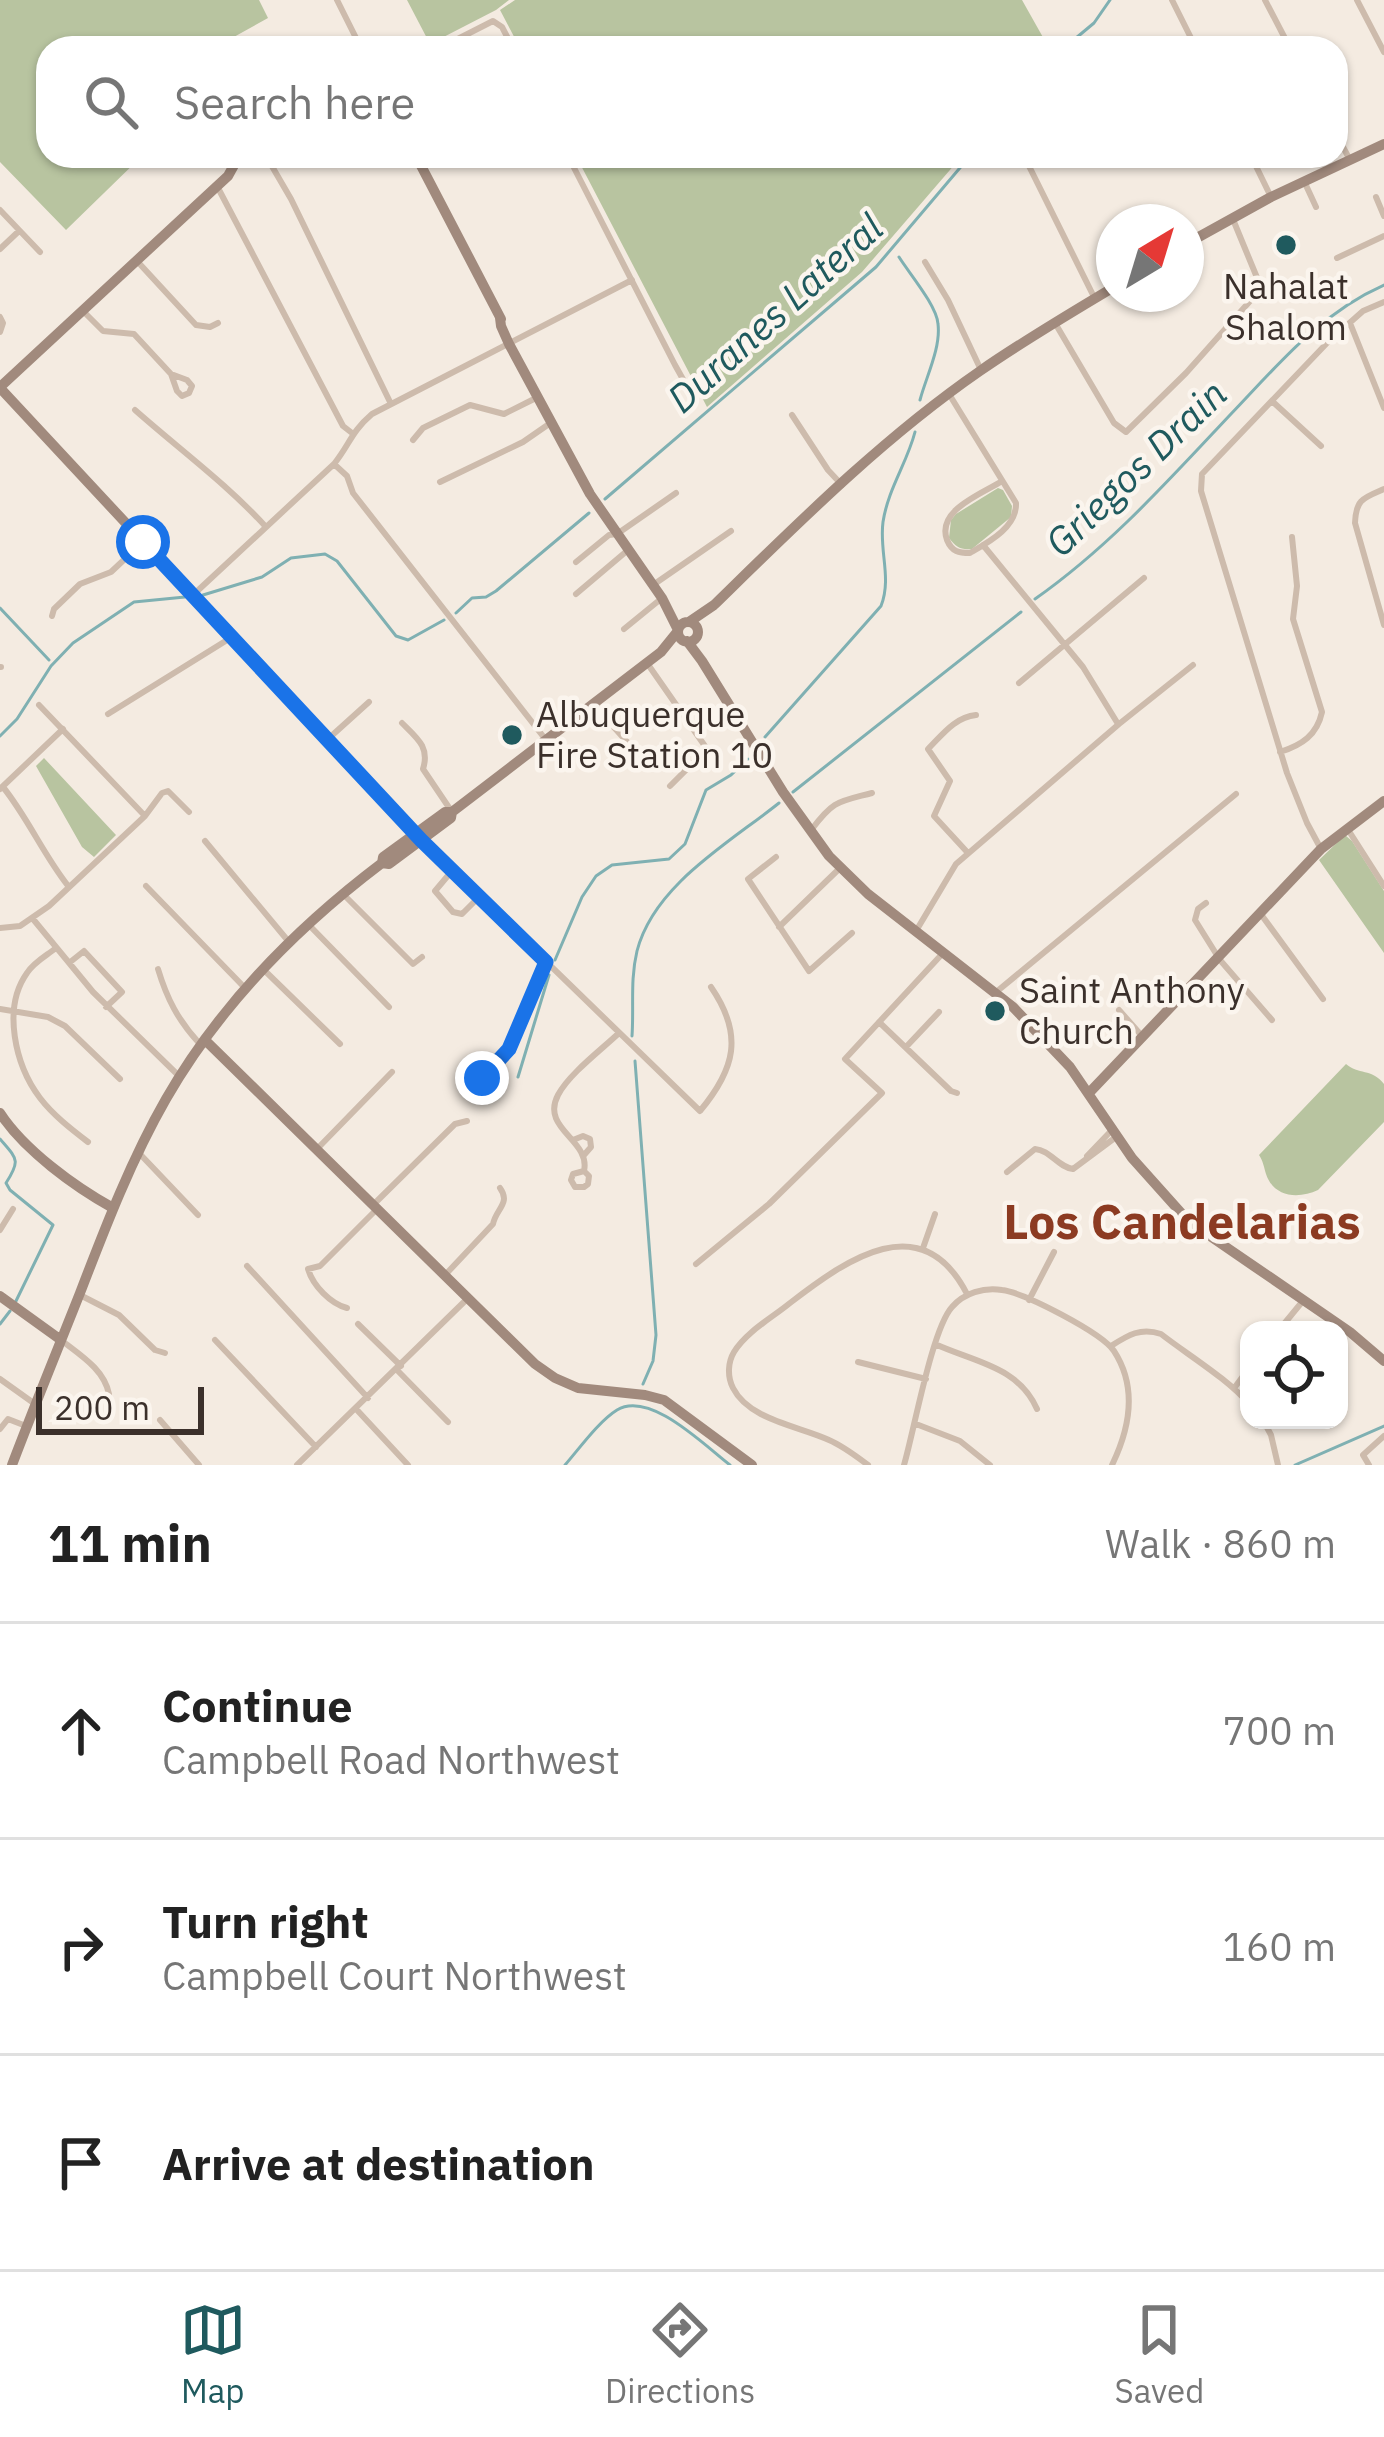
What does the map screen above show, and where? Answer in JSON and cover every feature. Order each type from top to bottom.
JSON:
[{"type":"main road","points":[[1349,160],[1384,144]]},
{"type":"main road","points":[[232,168],[0,387],[418,837]]},
{"type":"main road","points":[[422,168],[590,494],[687,632],[746,735],[810,832],[840,868],[1033,1026],[1089,1093],[1156,1188],[1183,1215],[1384,1361]]},
{"type":"main road","points":[[1204,233],[1332,168]]},
{"type":"main road","points":[[12,1465],[139,1153],[180,1077],[262,969],[343,893],[451,818],[452,812],[687,632],[842,485],[949,394],[1095,299]]},
{"type":"main road","points":[[1089,1093],[1321,849],[1384,801]]},
{"type":"main road","points":[[203,1043],[526,1356],[555,1378],[587,1390],[664,1400],[752,1465]]},
{"type":"main road","points":[[0,1113],[16,1135],[79,1184],[115,1204]]},
{"type":"main road","points":[[0,1296],[61,1340]]},
{"type":"street","points":[[337,0],[356,36]]},
{"type":"street","points":[[1172,0],[1190,36]]},
{"type":"street","points":[[1265,0],[1284,36]]},
{"type":"street","points":[[1357,0],[1384,52]]},
{"type":"street","points":[[464,36],[493,21],[507,36]]},
{"type":"street","points":[[273,168],[391,404]]},
{"type":"street","points":[[574,168],[696,397]]},
{"type":"street","points":[[1030,168],[1095,299]]},
{"type":"street","points":[[1257,168],[1271,197]]},
{"type":"street","points":[[1304,181],[1316,207]]},
{"type":"street","points":[[217,185],[343,426],[352,433]]},
{"type":"street","points":[[1376,197],[1384,216]]},
{"type":"street","points":[[0,209],[40,252]]},
{"type":"street","points":[[1055,323],[1114,424],[1126,432],[1259,290],[1232,217]]},
{"type":"street","points":[[0,249],[20,231]]},
{"type":"street","points":[[1336,258],[1384,236]]},
{"type":"street","points":[[136,261],[196,325],[218,323]]},
{"type":"street","points":[[925,262],[981,370]]},
{"type":"street","points":[[193,595],[334,464],[352,433],[372,414],[632,280]]},
{"type":"street","points":[[1321,849],[1280,752],[1201,491],[1202,474],[1327,343],[1364,311],[1384,302]]},
{"type":"street","points":[[83,311],[103,331],[134,334],[171,374]]},
{"type":"street","points":[[0,317],[0,332]]},
{"type":"street","points":[[1350,323],[1384,408]]},
{"type":"street","points":[[949,394],[1016,503],[1017,513],[970,553],[952,548],[944,524],[950,514],[1002,481]]},
{"type":"street","points":[[413,440],[423,428],[470,405],[504,414],[539,396]]},
{"type":"street","points":[[1273,402],[1321,446]]},
{"type":"street","points":[[135,410],[234,493],[266,527]]},
{"type":"street","points":[[792,415],[842,485]]},
{"type":"street","points":[[440,482],[553,423]]},
{"type":"street","points":[[334,464],[546,740]]},
{"type":"street","points":[[1384,489],[1356,507],[1355,523],[1384,626]]},
{"type":"street","points":[[575,562],[676,493]]},
{"type":"street","points":[[653,585],[731,531]]},
{"type":"street","points":[[1280,752],[1307,740],[1322,712],[1293,620],[1297,586],[1292,537]]},
{"type":"street","points":[[52,616],[54,608],[80,584],[111,572],[144,541]]},
{"type":"street","points":[[983,545],[1083,667],[1118,724]]},
{"type":"street","points":[[575,594],[628,550]]},
{"type":"street","points":[[1019,683],[1144,578]]},
{"type":"street","points":[[624,629],[663,600]]},
{"type":"street","points":[[108,714],[232,637]]},
{"type":"street","points":[[647,663],[707,749],[670,786]]},
{"type":"street","points":[[916,931],[956,864],[1193,665]]},
{"type":"street","points":[[328,739],[369,702]]},
{"type":"street","points":[[593,704],[629,744]]},
{"type":"street","points":[[39,705],[145,816]]},
{"type":"street","points":[[968,853],[934,816],[950,781],[928,749],[954,723],[976,715]]},
{"type":"street","points":[[402,723],[422,742],[425,774],[452,812]]},
{"type":"street","points":[[63,729],[2,788],[16,802],[69,887]]},
{"type":"street","points":[[0,928],[14,928],[33,919],[168,790],[189,812]]},
{"type":"street","points":[[810,832],[837,802],[872,794]]},
{"type":"street","points":[[995,993],[1236,794]]},
{"type":"street","points":[[1347,828],[1384,886]]},
{"type":"street","points":[[418,837],[700,1111],[719,1088],[731,1054],[731,1026],[711,987]]},
{"type":"street","points":[[205,841],[289,942]]},
{"type":"street","points":[[776,857],[748,879],[809,971],[852,933]]},
{"type":"street","points":[[779,927],[840,868]]},
{"type":"street","points":[[452,871],[435,891],[453,912],[462,914],[479,897]]},
{"type":"street","points":[[146,886],[245,988]]},
{"type":"street","points":[[343,893],[413,964],[422,957]]},
{"type":"street","points":[[1206,903],[1195,920],[1220,960],[1272,1020]]},
{"type":"street","points":[[1260,913],[1323,999]]},
{"type":"street","points":[[33,919],[106,1006],[180,1077]]},
{"type":"street","points":[[308,924],[389,1007]]},
{"type":"street","points":[[56,948],[25,975],[14,1011],[15,1034],[25,1075],[50,1110],[88,1142]]},
{"type":"street","points":[[69,963],[85,951],[122,992],[106,1006]]},
{"type":"street","points":[[696,1264],[769,1204],[882,1093],[845,1059],[944,953]]},
{"type":"street","points":[[482,1078],[509,1049],[546,962]]},
{"type":"street","points":[[158,969],[168,1001],[187,1030],[203,1043]]},
{"type":"street","points":[[262,969],[340,1043]]},
{"type":"street","points":[[382,1000],[390,992]]},
{"type":"street","points":[[0,1009],[65,1026],[120,1079]]},
{"type":"street","points":[[1119,1010],[1142,1036]]},
{"type":"street","points":[[906,1048],[939,1012]]},
{"type":"street","points":[[879,1022],[957,1093]]},
{"type":"street","points":[[584,1171],[584,1155],[557,1123],[556,1097],[620,1033]]},
{"type":"street","points":[[317,1149],[392,1072]]},
{"type":"street","points":[[347,1308],[337,1305],[311,1280],[308,1269],[320,1266],[454,1124],[467,1121]]},
{"type":"street","points":[[1007,1172],[1035,1149],[1070,1169],[1077,1167],[1114,1134]]},
{"type":"street","points":[[573,1140],[590,1139],[591,1147],[584,1155]]},
{"type":"street","points":[[139,1153],[198,1215]]},
{"type":"street","points":[[445,1276],[493,1224],[505,1202],[500,1188]]},
{"type":"street","points":[[0,1230],[13,1209]]},
{"type":"street","points":[[923,1248],[935,1214]]},
{"type":"street","points":[[868,1465],[830,1440],[775,1420],[742,1400],[730,1380],[730,1360],[740,1344],[826,1277],[882,1247],[923,1248],[952,1268],[968,1294]]},
{"type":"street","points":[[1028,1300],[1054,1252]]},
{"type":"street","points":[[247,1266],[368,1398]]},
{"type":"street","points":[[904,1465],[945,1316],[968,1294],[1001,1289],[1089,1330],[1111,1346],[1123,1368],[1130,1404],[1126,1432],[1112,1465]]},
{"type":"street","points":[[79,1295],[119,1315],[155,1350],[165,1353]]},
{"type":"street","points":[[300,1464],[468,1298]]},
{"type":"street","points":[[1286,1321],[1304,1299]]},
{"type":"street","points":[[358,1324],[448,1422]]},
{"type":"street","points":[[1111,1346],[1135,1332],[1161,1334],[1240,1394]]},
{"type":"street","points":[[61,1340],[100,1373],[109,1394]]},
{"type":"street","points":[[214,1340],[316,1447]]},
{"type":"street","points":[[935,1345],[1013,1377],[1037,1408]]},
{"type":"street","points":[[857,1362],[926,1379]]},
{"type":"street","points":[[0,1379],[35,1404]]},
{"type":"street","points":[[1235,1388],[1240,1381]]},
{"type":"street","points":[[356,1409],[407,1465]]},
{"type":"street","points":[[0,1429],[8,1419],[26,1426]]},
{"type":"street","points":[[160,1420],[199,1465]]},
{"type":"street","points":[[916,1424],[960,1442],[990,1465]]},
{"type":"street","points":[[1268,1429],[1278,1465]]},
{"type":"street","points":[[1369,1465],[1363,1455],[1384,1436]]},
{"type":"green space","points":[[0,0],[259,0],[268,18],[236,36],[36,36],[36,168],[130,168],[66,230],[0,162]]},
{"type":"green space","points":[[407,0],[509,0],[446,36],[426,36]]},
{"type":"green space","points":[[515,0],[1022,0],[1042,36],[514,36],[500,10]]},
{"type":"green space","points":[[582,168],[952,168],[862,272],[707,407]]},
{"type":"green space","points":[[998,488],[1012,506],[1011,517],[972,549],[956,546],[949,538],[951,520]]},
{"type":"green space","points":[[44,758],[116,835],[94,857],[82,847],[36,766]]},
{"type":"green space","points":[[1345,835],[1384,891],[1384,953],[1319,860]]},
{"type":"green space","points":[[1346,1064],[1384,1084],[1384,1122],[1318,1190],[1303,1195],[1281,1192],[1270,1182],[1259,1155]]},
{"type":"waterway","name":"Duranes Lateral","points":[[1078,36],[1110,0]]},
{"type":"waterway","name":"Duranes Lateral","points":[[605,499],[876,267],[960,168]]},
{"type":"waterway","points":[[899,257],[928,299],[938,324],[935,353],[920,400]]},
{"type":"waterway","name":"Griegos Drain","points":[[1035,599],[1137,512],[1301,342],[1340,310],[1384,285]]},
{"type":"waterway","points":[[765,737],[881,606],[883,522],[915,432]]},
{"type":"waterway","name":"Duranes Lateral","points":[[456,613],[472,598],[496,591],[589,513]]},
{"type":"waterway","points":[[203,595],[262,577],[291,558],[325,554],[337,561],[396,636],[408,640],[444,620]]},
{"type":"waterway","points":[[0,736],[73,643],[134,602],[185,597]]},
{"type":"waterway","points":[[0,608],[49,660]]},
{"type":"waterway","name":"Griegos Drain","points":[[793,792],[1021,612]]},
{"type":"waterway","points":[[555,960],[596,876],[612,865],[669,859],[685,844],[706,790],[748,759]]},
{"type":"waterway","name":"Griegos Drain","points":[[632,1036],[637,951],[659,906],[696,867],[779,803]]},
{"type":"waterway","points":[[518,1077],[549,975]]},
{"type":"waterway","name":"Griegos Drain","points":[[635,1061],[656,1335],[653,1361],[643,1384]]},
{"type":"waterway","points":[[0,1139],[15,1160],[6,1183],[10,1190],[53,1225],[16,1301]]},
{"type":"waterway","points":[[0,1324],[10,1311]]},
{"type":"waterway","points":[[565,1465],[603,1421],[630,1406],[661,1414],[730,1465]]},
{"type":"waterway","points":[[1295,1465],[1384,1426]]},
{"type":"place","name":"Nahalat Shalom","points":[[1286,245]]},
{"type":"place","name":"Albuquerque Fire Station 10","points":[[512,735]]},
{"type":"place","name":"Saint Anthony Church","points":[[995,1011]]},
{"type":"district","name":"Los Candelarias","points":[[1182,1222]]},
{"type":"route","points":[[143,542],[421,840],[546,962],[509,1049],[482,1078]]}]
